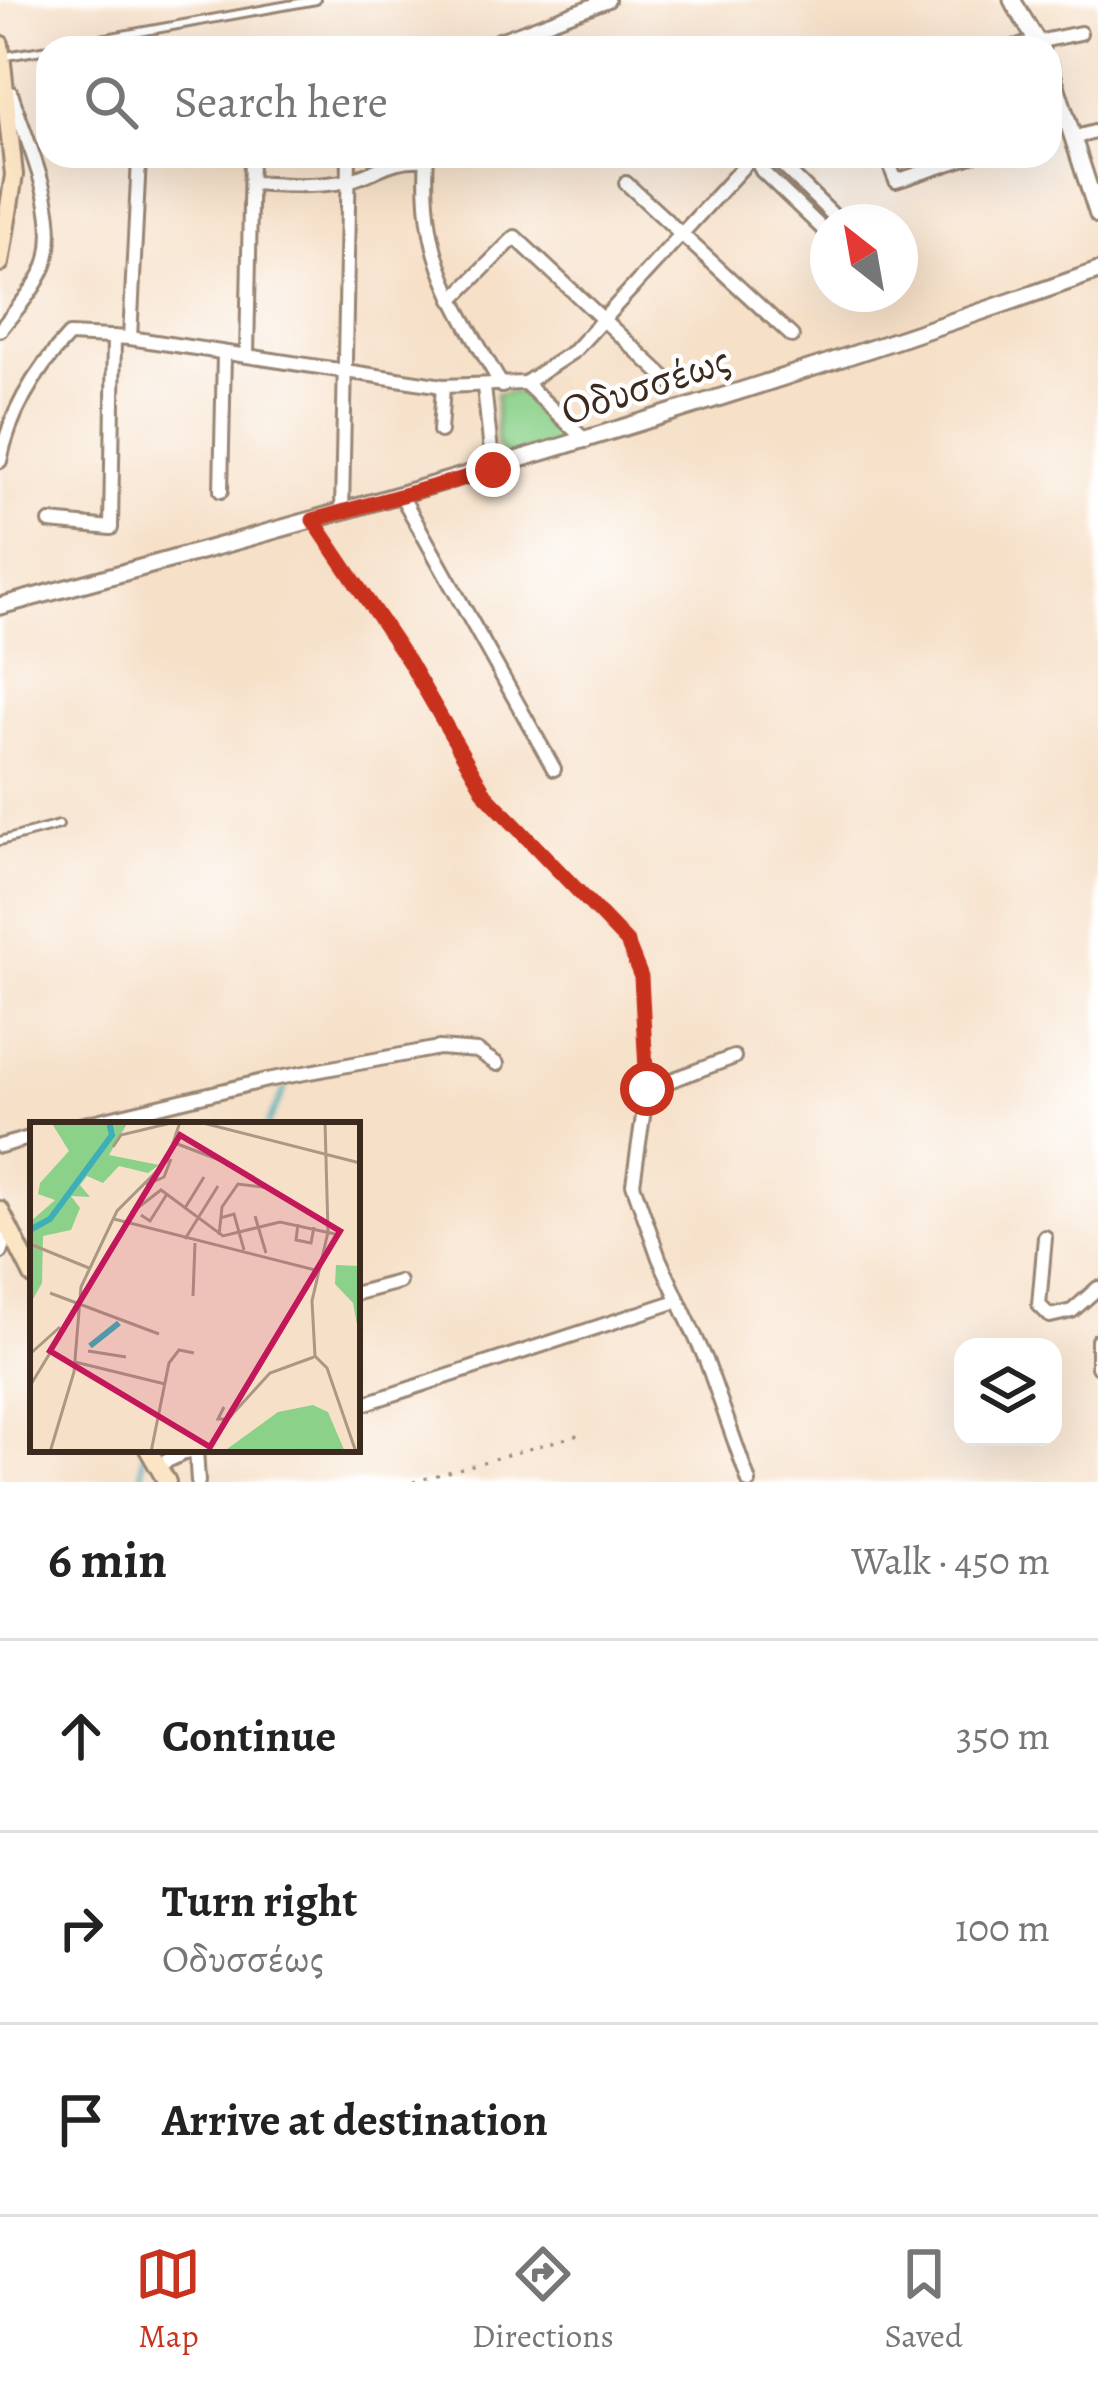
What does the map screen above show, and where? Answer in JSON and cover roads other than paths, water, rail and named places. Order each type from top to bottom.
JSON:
[{"type":"main road","points":[[0,263],[14,175],[2,50]]},
{"type":"main road","points":[[0,1210],[30,1270]]},
{"type":"street","points":[[510,36],[608,0]]},
{"type":"street","points":[[1012,0],[1034,36]]},
{"type":"street","points":[[1062,37],[1080,32]]},
{"type":"street","points":[[0,330],[34,285],[46,259],[48,234],[46,204],[8,86]]},
{"type":"street","points":[[1062,99],[1098,215]]},
{"type":"street","points":[[1076,137],[1098,131]]},
{"type":"street","points":[[130,338],[139,168]]},
{"type":"street","points":[[247,356],[252,168]]},
{"type":"street","points":[[342,511],[349,168]]},
{"type":"street","points":[[253,183],[349,181],[375,168]]},
{"type":"street","points":[[427,168],[429,235],[441,281],[502,386]]},
{"type":"street","points":[[0,461],[21,399],[42,363],[69,335],[130,338],[443,386],[525,382],[574,351],[745,168]]},
{"type":"street","points":[[760,168],[810,217]]},
{"type":"street","points":[[785,168],[822,204]]},
{"type":"street","points":[[891,168],[896,181],[936,168]]},
{"type":"street","points":[[626,183],[792,336]]},
{"type":"street","points":[[452,300],[515,237],[674,386]]},
{"type":"street","name":"Οδυσσέως","points":[[0,606],[493,470],[692,403],[888,347],[1098,271]]},
{"type":"street","points":[[50,522],[111,528],[114,337]]},
{"type":"street","points":[[221,491],[224,354]]},
{"type":"street","points":[[525,382],[586,441]]},
{"type":"street","points":[[440,431],[443,386]]},
{"type":"street","points":[[484,387],[493,470]]},
{"type":"street","points":[[402,497],[554,770]]},
{"type":"street","points":[[93,1122],[376,1057],[439,1048],[477,1051],[497,1064]]},
{"type":"street","points":[[734,1057],[647,1089],[633,1184],[677,1301],[706,1360],[748,1482]]},
{"type":"street","points":[[0,1146],[30,1138]]},
{"type":"street","points":[[0,1251],[8,1229]]},
{"type":"street","points":[[1045,1237],[1040,1305],[1050,1316],[1072,1311],[1098,1288]]},
{"type":"street","points":[[360,1292],[399,1282]]},
{"type":"street","points":[[360,1405],[677,1301]]},
{"type":"street","points":[[1098,1340],[1098,1366]]},
{"type":"street","points":[[157,1463],[187,1452]]},
{"type":"street","points":[[195,1452],[198,1482]]},
{"type":"lane","points":[[116,36],[316,0]]},
{"type":"lane","points":[[2,50],[36,49]]},
{"type":"lane","points":[[0,841],[59,825]]},
{"type":"waterway","points":[[268,1122],[285,1089]]},
{"type":"waterway","points":[[142,1482],[143,1455]]}]
